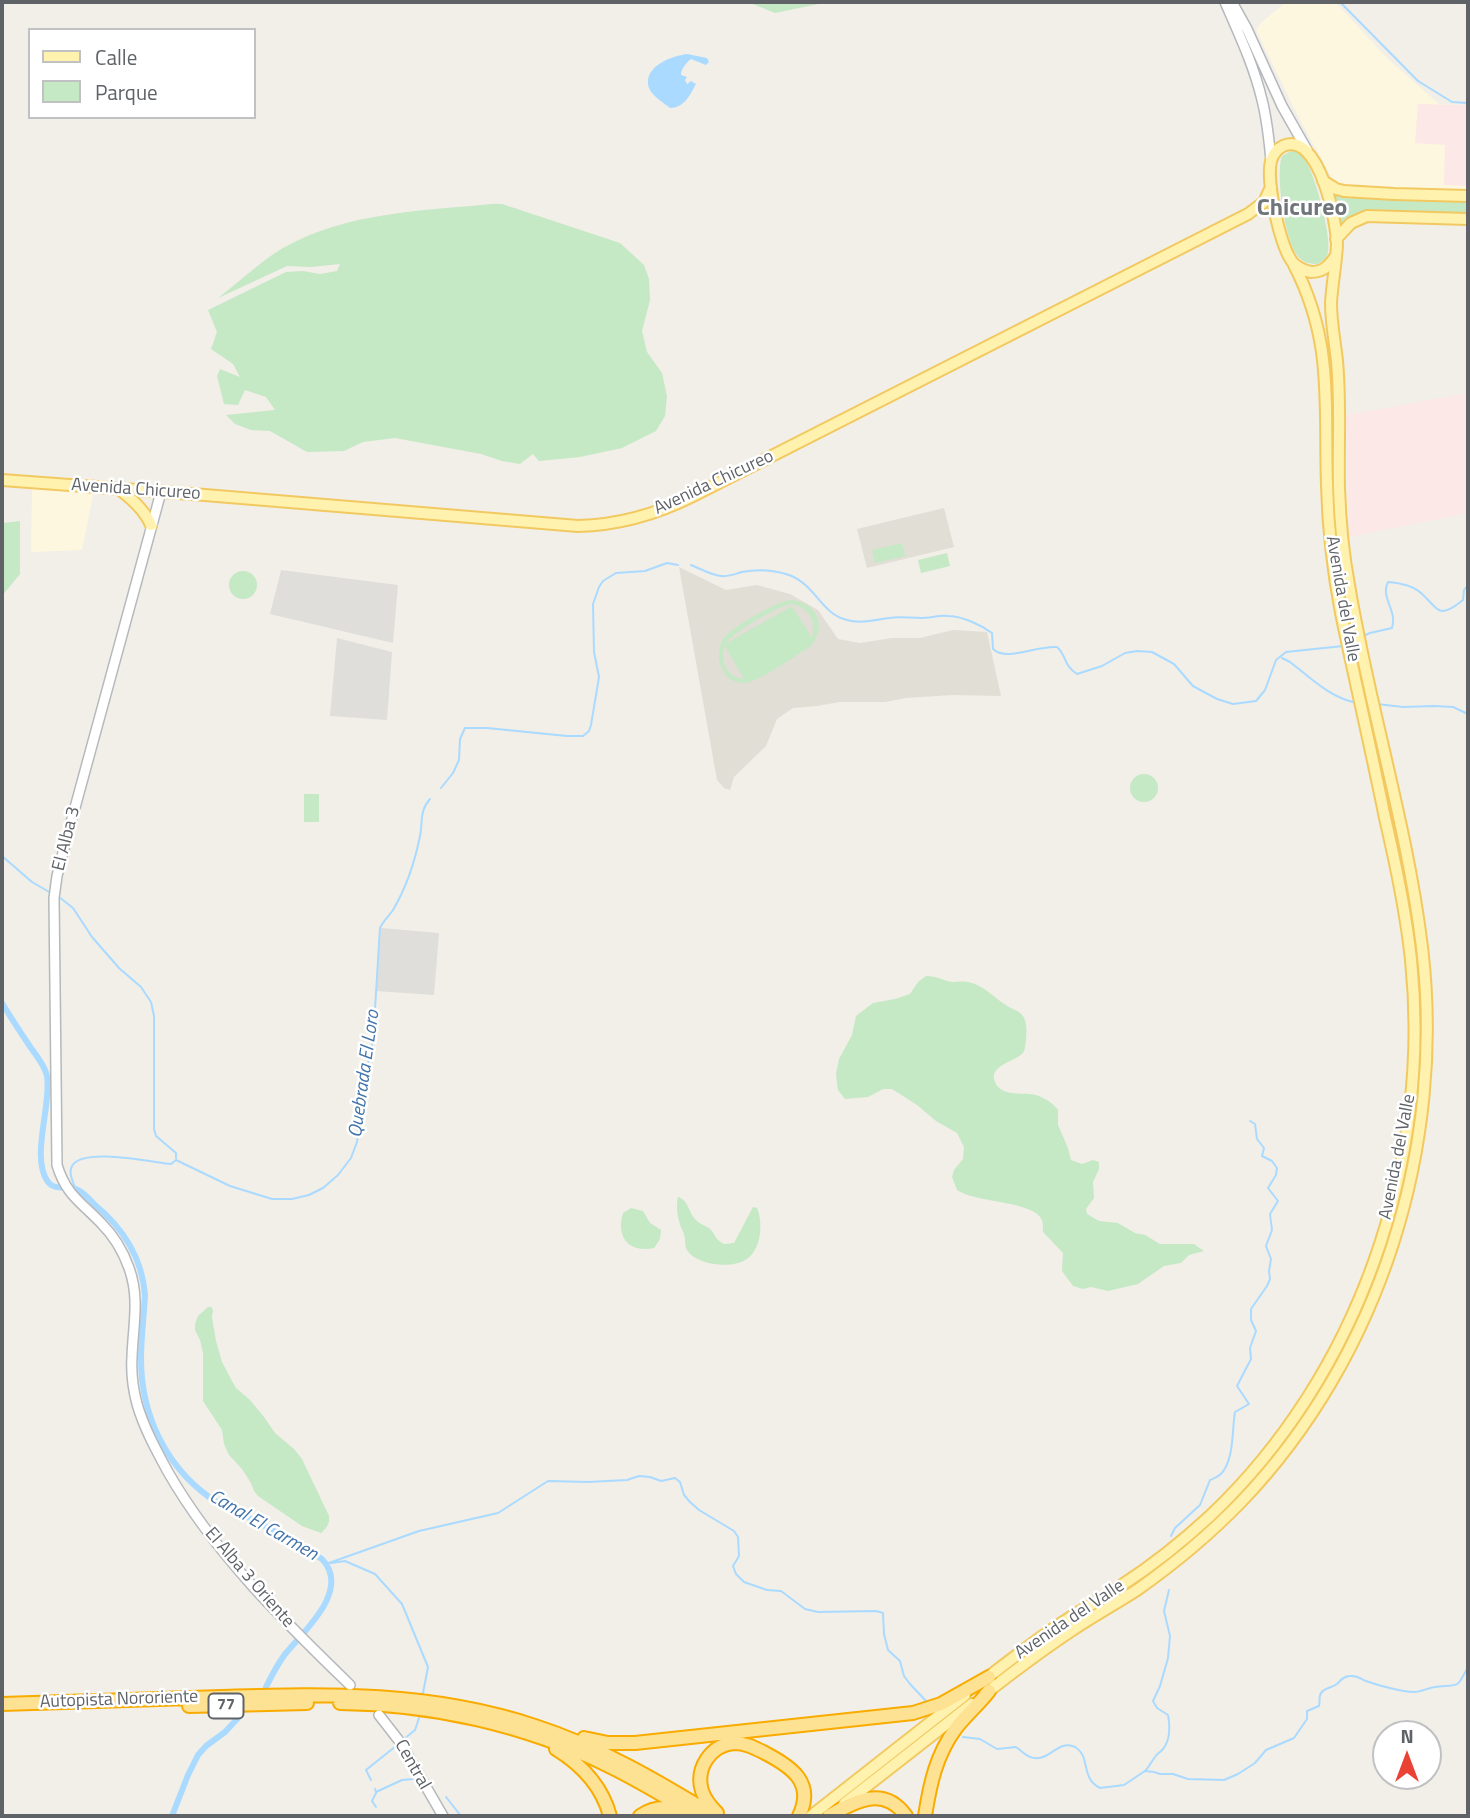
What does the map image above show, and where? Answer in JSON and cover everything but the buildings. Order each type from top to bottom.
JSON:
[{"type":"highway","points":[[553,1732],[599,1742],[625,1743],[902,1714],[941,1704],[989,1676]]},
{"type":"highway","points":[[925,1816],[933,1772],[943,1749],[956,1727],[989,1691]]},
{"type":"highway","name":"Autopista Nororiente","points":[[2,1704],[275,1695],[362,1695],[407,1699],[468,1709],[553,1732],[634,1768],[718,1816]]},
{"type":"highway","name":"Autopista Nororiente","points":[[2,1712],[292,1704],[365,1704],[413,1708],[525,1732],[568,1748],[610,1766],[697,1816]]},
{"type":"highway","points":[[525,1732],[568,1757],[586,1772],[598,1786],[610,1816]]},
{"type":"highway","points":[[718,1816],[702,1791],[702,1770],[707,1758],[715,1750],[738,1743],[764,1752],[786,1764],[795,1773],[801,1781],[804,1795],[799,1816]]},
{"type":"highway","points":[[829,1816],[857,1801],[875,1798],[895,1804],[906,1816]]},
{"type":"highway","points":[[640,1816],[662,1808],[676,1809],[697,1816]]},
{"type":"main road","points":[[1271,161],[1276,151],[1286,145],[1297,145],[1307,150]]},
{"type":"main road","name":"Avenida del Valle","points":[[829,1816],[1067,1633],[1158,1575],[1203,1538],[1241,1501],[1289,1446],[1323,1397],[1353,1342],[1380,1282],[1402,1211],[1414,1161],[1424,1091],[1427,1015],[1423,953],[1415,899],[1344,556],[1340,501],[1339,393],[1332,311],[1336,239],[1323,180],[1307,150]]},
{"type":"main road","name":"Avenida del Valle","points":[[811,1816],[989,1676],[1056,1627],[1156,1562],[1235,1491],[1276,1444],[1315,1387],[1344,1334],[1363,1290],[1386,1222],[1403,1152],[1413,1077],[1415,1027],[1412,969],[1403,903],[1337,588],[1330,539],[1326,391],[1322,346],[1312,304],[1285,247],[1271,184],[1271,161]]},
{"type":"main road","points":[[1323,180],[1344,191],[1468,196]]},
{"type":"main road","name":"Avenida Chicureo","points":[[2,481],[579,526],[629,521],[693,496],[1248,214],[1264,202],[1271,184]]},
{"type":"main road","points":[[1248,214],[1263,214],[1278,221]]},
{"type":"main road","points":[[1336,239],[1351,223],[1367,216],[1468,219]]},
{"type":"main road","points":[[1292,260],[1304,270],[1316,271],[1328,266],[1335,257]]},
{"type":"main road","points":[[120,489],[150,513],[151,525]]},
{"type":"street","points":[[1225,2],[1259,89],[1267,120],[1271,161]]},
{"type":"street","points":[[1232,2],[1282,106],[1307,150]]},
{"type":"street","points":[[150,513],[161,492]]},
{"type":"street","name":"El Alba 3","points":[[71,1195],[61,1179],[57,1165],[54,895],[66,837],[151,525]]},
{"type":"street","name":"El Alba 3 Oriente","points":[[71,1195],[108,1231],[130,1271],[136,1309],[133,1382],[141,1417],[160,1457],[189,1506],[211,1536],[300,1637],[350,1685]]},
{"type":"street","name":"Central","points":[[379,1715],[400,1742],[443,1816]]},
{"type":"shaded area","points":[[1286,2],[1335,2],[1388,59],[1439,104],[1468,105],[1468,191],[1385,190],[1347,186],[1333,180],[1256,30]]},
{"type":"shaded area","points":[[1418,104],[1468,105],[1468,186],[1444,185],[1445,145],[1415,143]]},
{"type":"shaded area","points":[[1468,393],[1468,513],[1349,537],[1346,415]]},
{"type":"shaded area","points":[[32,488],[94,490],[82,550],[31,552]]},
{"type":"shaded area","points":[[944,508],[954,547],[867,568],[857,529]]},
{"type":"shaded area","points":[[679,567],[726,590],[757,585],[790,594],[818,610],[838,639],[860,643],[892,638],[920,638],[953,630],[987,632],[1001,696],[953,695],[885,702],[840,702],[793,708],[777,719],[766,746],[734,777],[730,790],[724,788],[717,780]]},
{"type":"shaded area","points":[[281,570],[398,585],[393,643],[270,614]]},
{"type":"shaded area","points":[[337,638],[392,652],[387,720],[330,716]]},
{"type":"shaded area","points":[[381,928],[439,933],[434,995],[376,991]]},
{"type":"green space","points":[[748,2],[828,2],[775,13]]},
{"type":"green space","points":[[1291,151],[1299,152],[1306,160],[1324,217],[1328,252],[1317,264],[1306,262],[1297,255],[1285,222],[1280,165],[1282,156]]},
{"type":"green space","points":[[1330,189],[1363,199],[1468,200],[1468,215],[1360,213],[1340,227]]},
{"type":"green space","points":[[502,204],[620,243],[644,265],[649,279],[650,300],[642,331],[647,352],[662,373],[667,396],[665,416],[656,431],[622,448],[580,457],[539,461],[533,454],[520,464],[395,438],[363,442],[344,451],[307,452],[270,431],[251,430],[235,424],[226,415],[275,410],[266,397],[245,390],[238,405],[224,404],[217,376],[220,369],[240,377],[233,364],[211,349],[217,332],[208,310],[286,272],[320,274],[337,271],[340,264],[287,266],[218,298],[258,265],[307,236],[358,220]]},
{"type":"green space","points":[[20,521],[20,574],[2,596],[2,523]]},
{"type":"green space","points":[[902,543],[905,556],[875,563],[872,550]]},
{"type":"green space","points":[[947,553],[950,566],[921,573],[918,560]]},
{"type":"green space","points":[[243,571],[253,575],[257,585],[253,595],[243,599],[233,595],[229,585],[233,575]]},
{"type":"green space","points":[[790,600],[807,605],[817,616],[819,630],[811,646],[755,680],[740,683],[727,676],[722,669],[719,654],[724,638],[745,622]],"holes":[[[790,604],[797,605],[810,615],[812,638],[792,606],[725,644],[755,621]],[[725,646],[744,679],[733,675],[726,668]]]},
{"type":"green space","points":[[1144,774],[1154,778],[1158,788],[1154,798],[1144,802],[1134,798],[1130,788],[1134,778]]},
{"type":"green space","points":[[304,794],[319,794],[319,822],[304,822]]},
{"type":"green space","points":[[926,976],[974,984],[1022,1015],[1026,1027],[1025,1049],[1021,1055],[995,1072],[996,1084],[1004,1091],[1046,1099],[1058,1110],[1058,1125],[1071,1160],[1082,1164],[1093,1160],[1099,1162],[1093,1182],[1094,1198],[1086,1209],[1087,1214],[1099,1221],[1118,1223],[1160,1244],[1194,1244],[1204,1251],[1189,1255],[1181,1263],[1164,1266],[1138,1284],[1108,1291],[1073,1286],[1062,1271],[1063,1253],[1043,1232],[1042,1221],[1037,1214],[1028,1209],[977,1198],[957,1190],[952,1177],[963,1159],[964,1147],[957,1133],[892,1089],[883,1089],[868,1097],[845,1099],[838,1090],[836,1074],[839,1059],[852,1035],[856,1016],[873,1003],[910,994]]},
{"type":"green space","points":[[678,1197],[697,1221],[709,1228],[724,1244],[734,1243],[753,1207],[757,1208],[760,1235],[752,1254],[741,1262],[724,1265],[707,1263],[692,1255],[686,1248],[685,1236],[678,1218]]},
{"type":"green space","points":[[631,1208],[643,1211],[650,1223],[661,1230],[660,1239],[654,1248],[637,1248],[623,1236],[623,1213]]},
{"type":"green space","points":[[208,1307],[213,1310],[216,1341],[222,1362],[236,1388],[302,1459],[329,1516],[328,1525],[321,1533],[302,1526],[258,1496],[242,1469],[229,1455],[222,1430],[203,1401],[203,1353],[195,1324],[198,1316]]},
{"type":"water","points":[[687,54],[707,58],[709,62],[706,65],[691,59],[686,64],[681,75],[687,77],[687,84],[691,81],[696,84],[683,103],[670,108],[655,97],[649,88],[650,74],[666,60]]},
{"type":"waterway","points":[[1340,2],[1418,81],[1452,102],[1468,103]]},
{"type":"waterway","name":"Quebrada El Loro","points":[[441,788],[459,760],[460,739],[465,728],[567,736],[583,736],[589,731],[599,677],[594,652],[593,604],[599,587],[616,573],[645,571],[667,563],[678,565]]},
{"type":"waterway","name":"Quebrada El Loro","points":[[691,565],[721,576],[760,570],[789,575],[806,585],[831,612],[852,621],[897,617],[959,618],[992,633],[993,649],[999,653],[1014,654],[1057,647],[1069,667],[1077,674],[1102,666],[1125,653],[1152,652],[1174,664],[1193,686],[1233,704],[1256,701],[1265,690],[1276,660],[1286,652],[1343,646]]},
{"type":"waterway","name":"Quebrada El Loro","points":[[1363,636],[1392,628],[1393,616],[1386,594],[1388,582],[1414,588],[1436,608],[1444,611],[1463,600],[1464,590],[1468,585]]},
{"type":"waterway","points":[[1282,658],[1329,692],[1357,703]]},
{"type":"waterway","points":[[1377,704],[1453,707],[1468,714]]},
{"type":"waterway","name":"Quebrada El Loro","points":[[75,1188],[72,1166],[78,1160],[102,1156],[171,1164],[176,1160],[230,1186],[272,1199],[292,1199],[309,1195],[323,1188],[338,1175],[351,1158],[357,1142],[364,1080],[373,1041],[380,928],[406,884],[418,845],[423,812],[430,799]]},
{"type":"waterway","points":[[2,856],[32,882],[51,893]]},
{"type":"waterway","points":[[59,897],[73,908],[92,937],[119,968],[141,987],[151,1002],[154,1016],[154,1129],[156,1136],[176,1153],[176,1158]]},
{"type":"waterway","name":"Canal El Carmen","points":[[2,1003],[47,1076],[41,1159],[48,1182],[55,1187],[74,1188],[86,1196],[122,1233],[140,1268],[145,1295],[142,1379],[145,1399],[158,1437],[180,1470],[209,1497],[322,1559],[330,1571],[331,1584],[322,1609],[283,1657],[266,1687]]},
{"type":"waterway","points":[[1171,1536],[1175,1528],[1200,1505],[1210,1480],[1224,1470],[1231,1450],[1235,1412],[1249,1404],[1237,1386],[1251,1359],[1250,1348],[1256,1331],[1251,1320],[1251,1309],[1270,1279],[1271,1259],[1266,1246],[1272,1230],[1270,1214],[1278,1201],[1268,1188],[1277,1168],[1272,1161],[1262,1156],[1264,1148],[1257,1139],[1255,1124],[1250,1121]]},
{"type":"waterway","points":[[326,1564],[419,1531],[498,1513],[548,1481],[627,1480],[639,1476],[661,1481],[675,1478],[680,1482],[684,1495],[690,1502],[734,1531],[738,1537],[739,1556],[733,1566],[744,1582],[767,1590],[781,1591],[805,1609],[818,1612],[883,1613],[888,1650],[900,1661],[904,1676],[926,1701]]},
{"type":"waterway","points":[[331,1563],[345,1561],[375,1574],[402,1604],[428,1667],[423,1693]]},
{"type":"waterway","points":[[1145,1771],[1166,1745],[1169,1732],[1168,1715],[1157,1708],[1153,1701],[1168,1658],[1170,1636],[1164,1611],[1169,1590]]},
{"type":"waterway","points":[[963,1737],[980,1739],[997,1749],[1016,1747],[1032,1758],[1045,1756],[1059,1747],[1075,1747],[1083,1756],[1090,1779],[1100,1788],[1124,1785],[1145,1771],[1173,1774],[1188,1779],[1224,1780],[1255,1763],[1266,1750],[1294,1738],[1307,1719],[1307,1711],[1319,1706],[1322,1691],[1343,1678],[1355,1676],[1390,1688],[1417,1692],[1456,1685],[1468,1667]]},
{"type":"waterway","name":"Canal El Carmen","points":[[172,1816],[198,1755],[239,1717]]},
{"type":"waterway","points":[[404,1739],[415,1730],[419,1718]]},
{"type":"waterway","points":[[371,1780],[366,1770],[396,1746]]},
{"type":"waterway","points":[[375,1789],[376,1792],[402,1780],[414,1779]]},
{"type":"waterway","points":[[376,1793],[372,1801],[376,1807]]},
{"type":"waterway","points":[[446,1797],[461,1816]]},
{"type":"district","name":"Chicureo","points":[[1302,209]]}]
